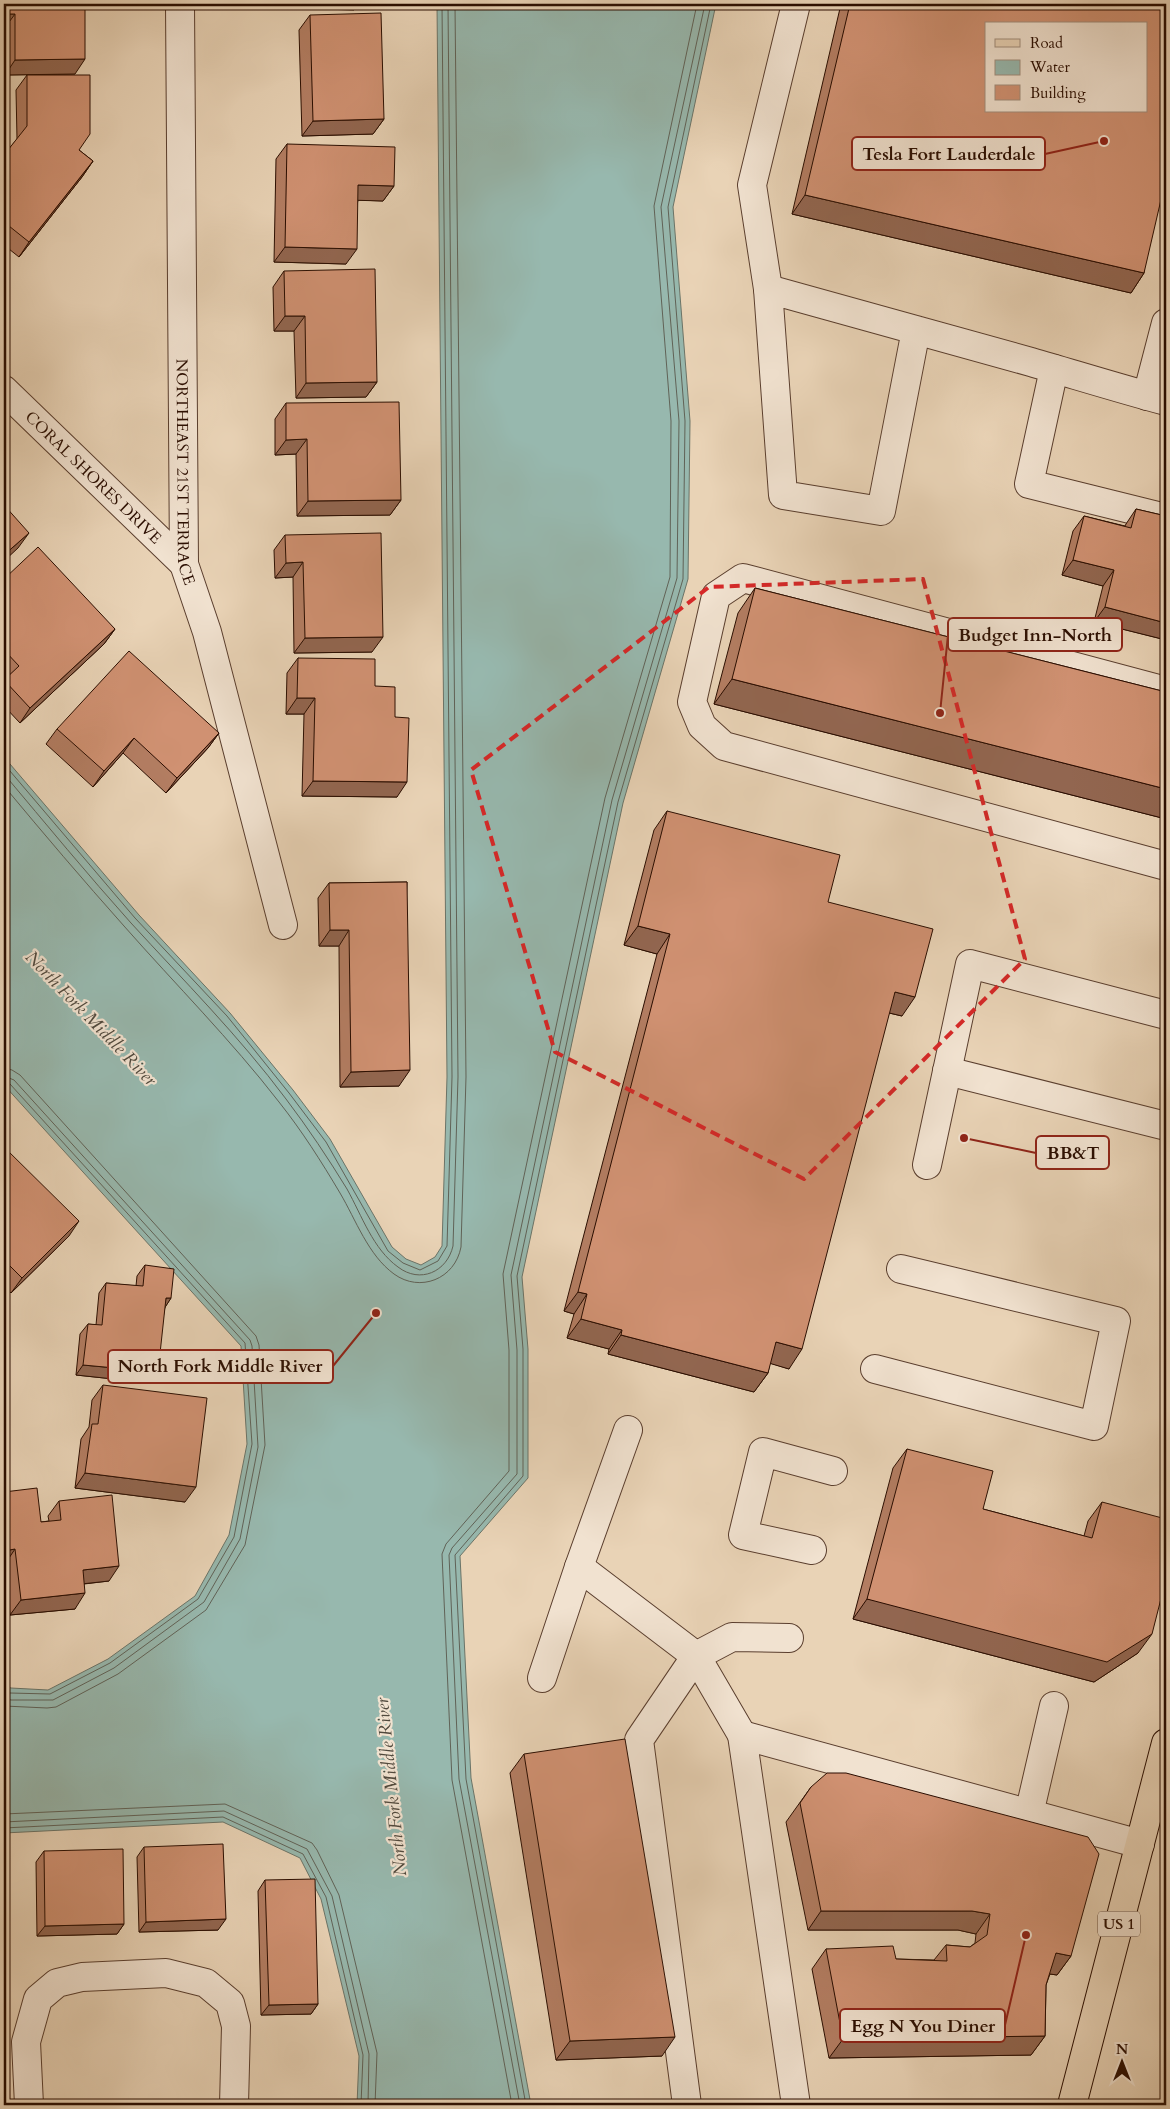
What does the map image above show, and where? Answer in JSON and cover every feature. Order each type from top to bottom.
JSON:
[{"type":"main road","name":"US 1","points":[[1072,2105],[1166,1743]]},
{"type":"street","name":"NORTHEAST 21ST TERRACE","points":[[180,4],[184,564],[207,632],[283,925]]},
{"type":"street","points":[[796,4],[752,185],[768,288],[783,495],[881,511],[916,330]]},
{"type":"street","points":[[768,288],[1157,398],[1166,323]]},
{"type":"street","points":[[1054,369],[1030,484],[1166,518]]},
{"type":"street","name":"CORAL SHORES DRIVE","points":[[4,390],[184,564]]},
{"type":"street","points":[[1166,691],[743,578],[716,596],[692,702],[702,726],[724,746],[1166,866]]},
{"type":"street","points":[[927,1165],[970,964],[1166,1015]]},
{"type":"street","points":[[947,1071],[1166,1126]]},
{"type":"street","points":[[875,1369],[1094,1426],[1116,1321],[901,1269]]},
{"type":"street","points":[[542,1678],[628,1430]]},
{"type":"street","points":[[812,1550],[743,1535],[763,1452],[833,1471]]},
{"type":"street","points":[[579,1567],[696,1656],[742,1735],[796,2105]]},
{"type":"street","points":[[687,2105],[639,1740],[696,1656],[732,1637],[789,1638]]},
{"type":"street","points":[[1029,1814],[1054,1706]]},
{"type":"street","points":[[742,1735],[1140,1844]]},
{"type":"street","points":[[29,2105],[26,2042],[38,1999],[57,1983],[82,1977],[166,1973],[206,1983],[230,2003],[236,2026],[234,2105]]},
{"type":"highlighted area","points":[[923,579],[1025,959],[804,1179],[555,1052],[471,770],[709,587]]},
{"type":"water","points":[[437,4],[716,4],[673,207],[690,421],[688,579],[623,803],[522,1277],[528,1349],[528,1478],[460,1556],[471,1778],[531,2105],[357,2105],[359,2056],[321,1899],[300,1858],[223,1822],[4,1833],[4,1686],[48,1690],[108,1659],[195,1596],[229,1535],[247,1444],[241,1346],[4,1085],[4,757],[139,915],[230,1013],[293,1090],[330,1139],[392,1247],[406,1259],[421,1265],[435,1257],[442,1246],[447,1077]]},
{"type":"building","points":[[4,4],[85,4],[85,59],[15,60],[15,14],[4,14]]},
{"type":"building","points":[[850,4],[1166,4],[1166,178],[1144,273],[805,195]]},
{"type":"building","points":[[381,13],[384,119],[313,121],[310,15]]},
{"type":"building","points":[[27,75],[90,75],[90,134],[79,150],[93,161],[29,242],[4,222],[4,155],[27,126]]},
{"type":"building","points":[[287,144],[395,147],[394,186],[358,185],[357,249],[285,247]]},
{"type":"building","points":[[375,269],[377,382],[306,383],[305,316],[285,316],[284,271]]},
{"type":"building","points":[[399,402],[401,500],[308,501],[307,439],[286,440],[286,403]]},
{"type":"building","points":[[4,505],[29,533],[4,555]]},
{"type":"building","points":[[1136,509],[1166,516],[1166,623],[1105,607],[1114,570],[1073,560],[1084,516],[1131,528]]},
{"type":"building","points":[[381,533],[383,637],[305,638],[303,562],[286,563],[285,535]]},
{"type":"building","points":[[38,547],[115,629],[30,708],[4,680],[19,666],[4,650],[4,579]]},
{"type":"building","points":[[755,588],[1166,692],[1166,789],[732,679]]},
{"type":"building","points":[[129,651],[219,733],[177,778],[134,738],[104,771],[57,729]]},
{"type":"building","points":[[298,658],[375,659],[375,686],[395,687],[395,717],[409,718],[407,782],[313,781],[315,698],[297,698]]},
{"type":"building","points":[[667,811],[840,855],[828,902],[933,929],[915,997],[895,992],[802,1349],[776,1342],[768,1373],[621,1335],[622,1330],[581,1319],[587,1294],[578,1292],[670,934],[638,926]]},
{"type":"building","points":[[407,882],[410,1070],[351,1072],[349,930],[330,930],[329,883]]},
{"type":"building","points":[[5,1148],[79,1221],[22,1278],[4,1260]]},
{"type":"building","points":[[145,1265],[174,1269],[171,1298],[166,1298],[158,1372],[83,1365],[88,1324],[102,1325],[106,1283],[143,1286]]},
{"type":"building","points":[[103,1385],[207,1398],[196,1487],[85,1473],[92,1424],[98,1424]]},
{"type":"building","points":[[907,1449],[993,1471],[983,1509],[1092,1538],[1102,1502],[1166,1519],[1166,1579],[1152,1634],[1107,1662],[867,1599]]},
{"type":"building","points":[[37,1488],[41,1522],[61,1520],[59,1501],[112,1495],[119,1566],[83,1570],[85,1593],[21,1600],[15,1549],[4,1551],[4,1492]]},
{"type":"building","points":[[625,1739],[675,2037],[570,2041],[524,1754]]},
{"type":"building","points":[[827,1773],[846,1773],[1088,1837],[1099,1854],[1071,1956],[1056,1953],[1046,1985],[1045,2036],[843,2039],[826,1949],[893,1946],[896,1959],[947,1961],[946,1945],[970,1947],[987,1935],[990,1914],[972,1911],[821,1911],[800,1803],[811,1787]]},
{"type":"building","points":[[223,1844],[226,1919],[146,1922],[144,1847]]},
{"type":"building","points":[[123,1849],[124,1924],[45,1926],[44,1851]]},
{"type":"building","points":[[315,1879],[318,2004],[269,2005],[265,1880]]},
{"type":"place","name":"Tesla Fort Lauderdale","points":[[1104,141]]},
{"type":"place","name":"Budget Inn-North","points":[[940,713]]},
{"type":"place","name":"BB&T","points":[[964,1138]]},
{"type":"place","name":"North Fork Middle River","points":[[376,1313]]},
{"type":"place","name":"Egg N You Diner","points":[[1026,1935]]}]
